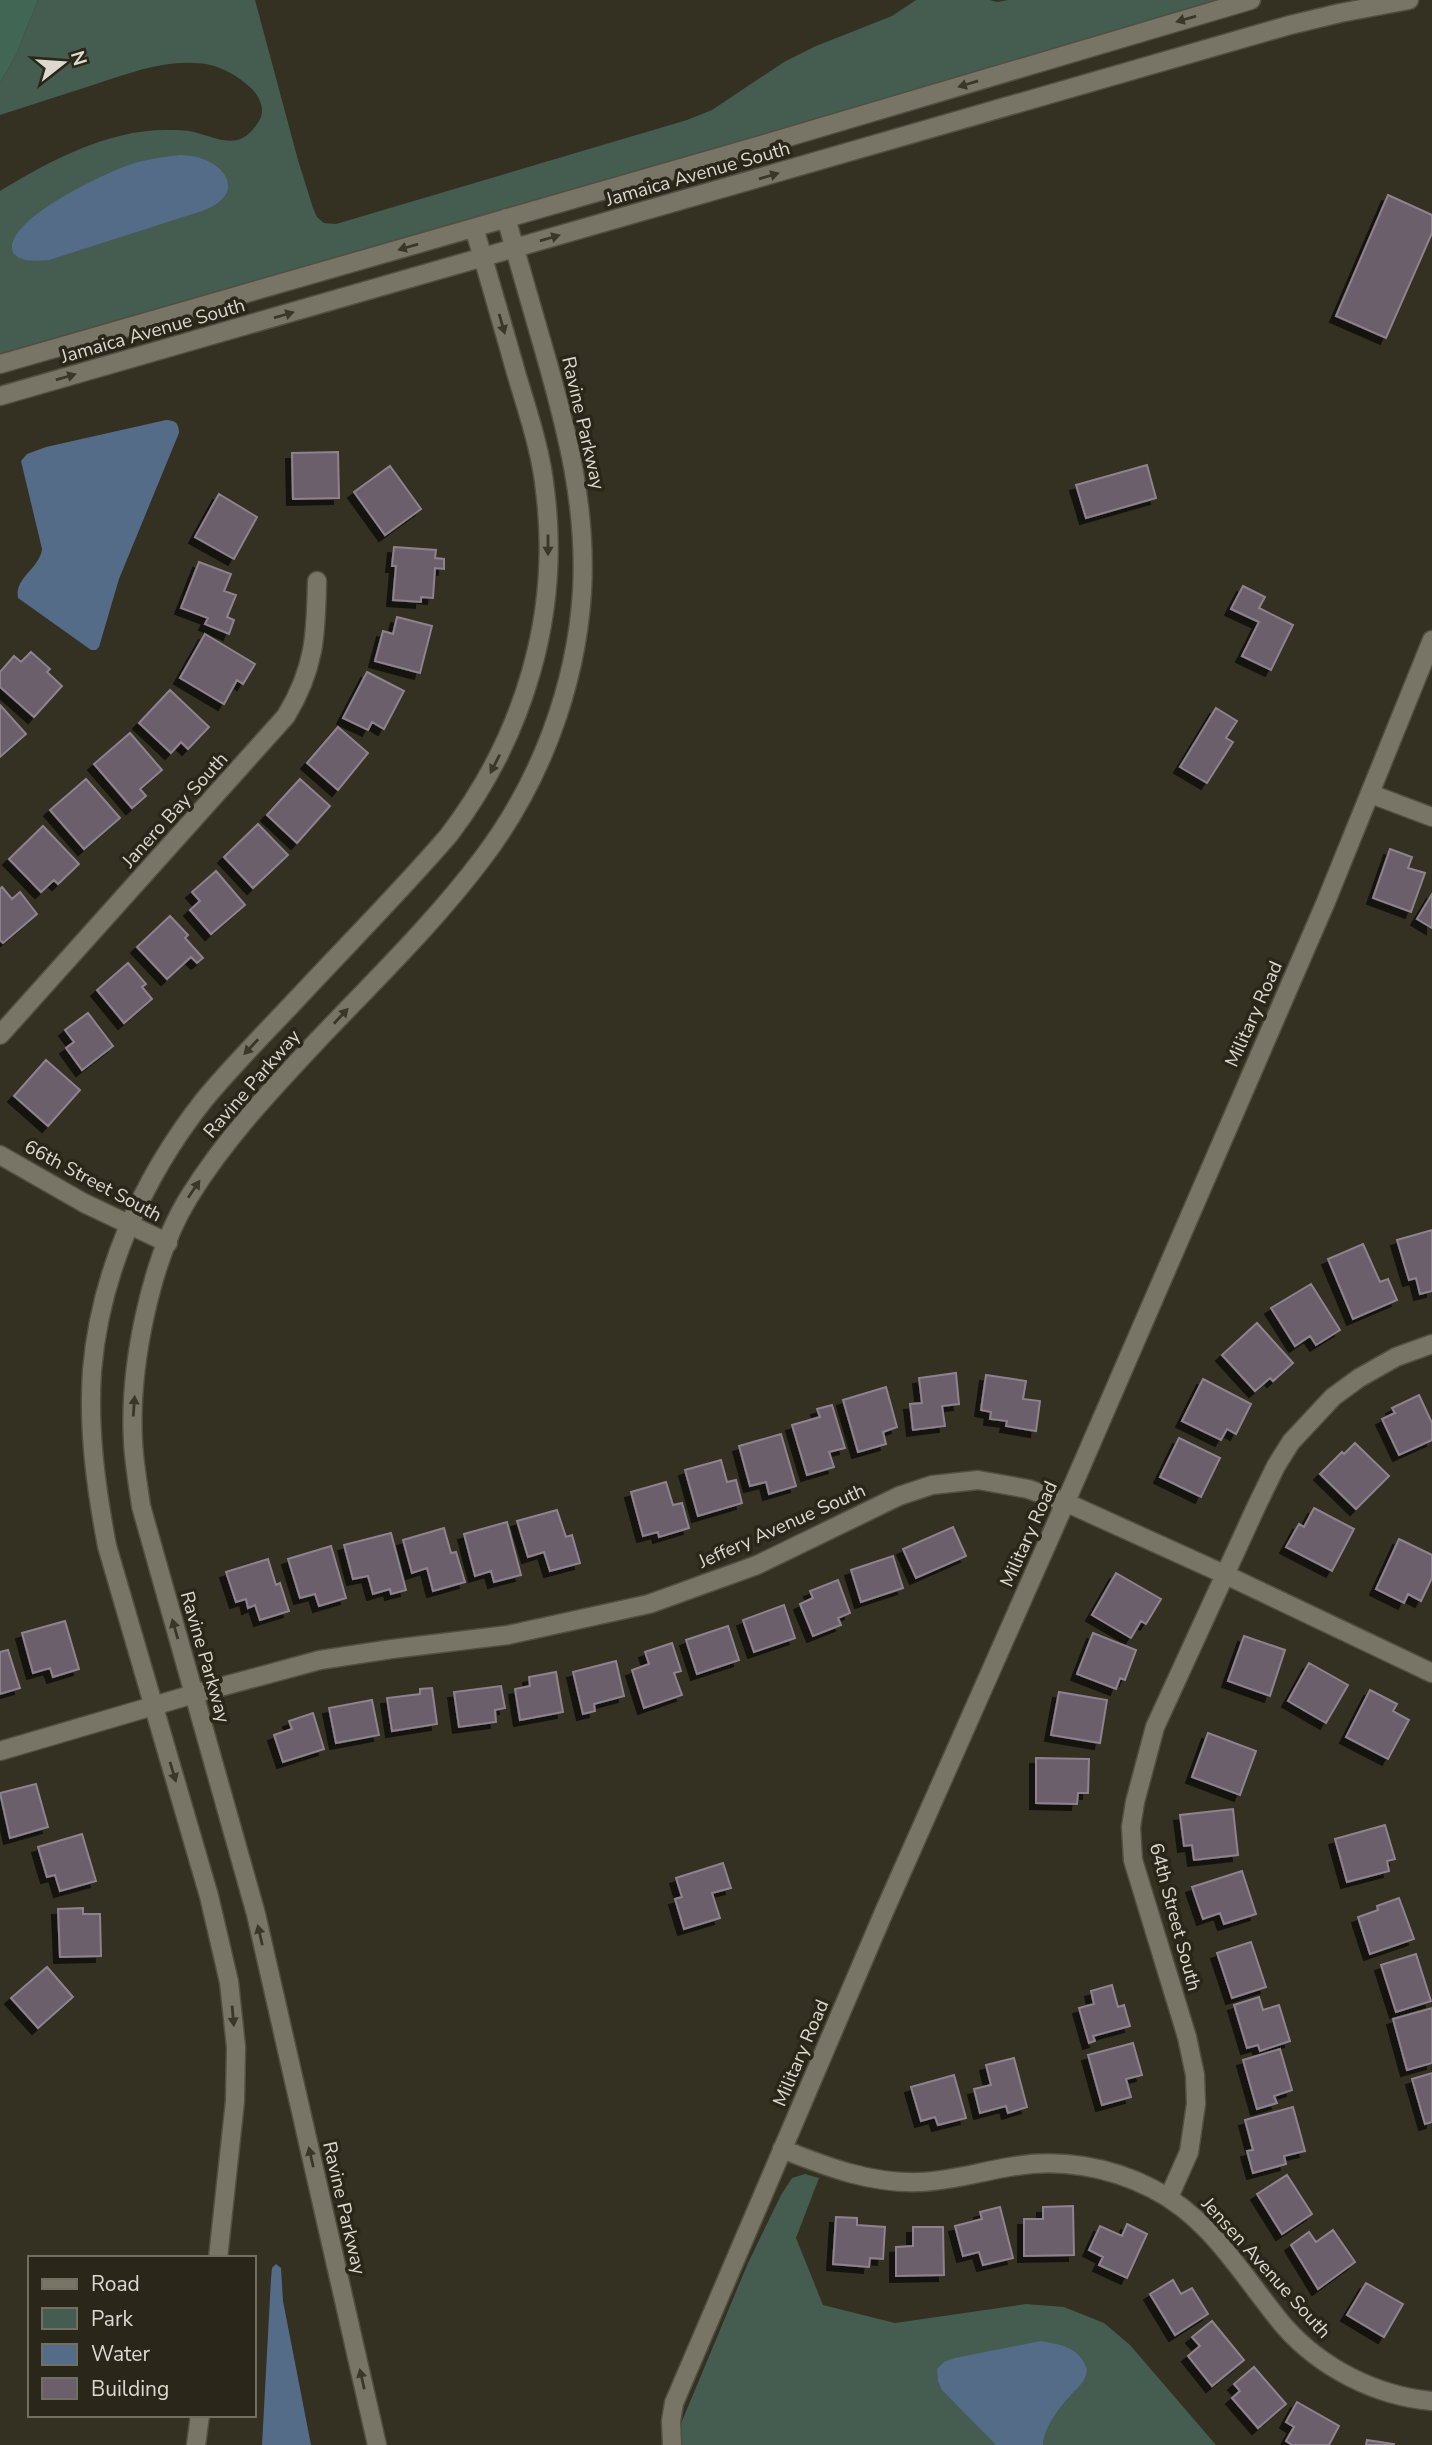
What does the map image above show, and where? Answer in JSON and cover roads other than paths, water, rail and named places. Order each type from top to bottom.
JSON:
[{"type":"street","name":"Jamaica Avenue South","points":[[0,364],[908,102],[1251,0]]},
{"type":"street","name":"Jamaica Avenue South","points":[[0,396],[1290,25],[1409,0]]},
{"type":"street","name":"Ravine Parkway","points":[[377,2445],[256,1914],[141,1506],[132,1438],[133,1409],[142,1335],[151,1291],[168,1243],[188,1199],[239,1126],[426,925],[484,857],[524,794],[551,732],[563,696],[578,628],[583,556],[578,487],[564,421],[506,218]]},
{"type":"street","name":"Ravine Parkway","points":[[218,2256],[236,2088],[236,2048],[229,1982],[209,1896],[107,1546],[97,1489],[92,1437],[91,1402],[96,1345],[111,1278],[130,1225],[162,1160],[205,1099],[421,867],[472,805],[500,756],[525,694],[537,654],[545,603],[549,529],[545,488],[526,407],[474,228]]},
{"type":"street","name":"Janero Bay South","points":[[0,1035],[286,716],[301,691],[309,669],[317,581]]},
{"type":"street","name":"Military Road","points":[[672,2445],[671,2421],[674,2403],[1371,794],[1432,640]]},
{"type":"street","points":[[1371,794],[1432,817]]},
{"type":"street","name":"66th Street South","points":[[0,1155],[84,1203],[168,1243]]},
{"type":"street","name":"64th Street South","points":[[1169,2197],[1189,2152],[1196,2104],[1195,2075],[1187,2037],[1133,1860],[1132,1826],[1135,1802],[1155,1727],[1276,1466],[1291,1442],[1334,1396],[1378,1366],[1432,1345]]},
{"type":"street","name":"Jeffery Avenue South","points":[[0,1751],[194,1694],[333,1658],[508,1635],[649,1604],[757,1565],[899,1496],[932,1485],[978,1480],[1028,1489],[1065,1502],[1432,1673]]},
{"type":"street","name":"Jensen Avenue South","points":[[782,2149],[838,2171],[899,2182],[943,2180],[1041,2163],[1073,2164],[1114,2174],[1151,2188],[1169,2197],[1187,2211],[1219,2241],[1302,2345],[1340,2372],[1365,2384],[1403,2397],[1432,2401]]},
{"type":"street","points":[[196,2445],[200,2417]]},
{"type":"water","points":[[180,155],[208,161],[219,168],[226,176],[226,195],[202,211],[49,260],[26,260],[13,253],[14,240],[23,226],[39,212],[82,186],[120,168]]},
{"type":"water","points":[[166,420],[176,423],[179,433],[119,579],[99,647],[91,650],[18,598],[20,585],[37,562],[42,549],[21,461],[27,454],[46,447]]},
{"type":"water","points":[[276,2264],[281,2268],[283,2301],[311,2445],[262,2445],[271,2279],[272,2268]]},
{"type":"water","points":[[1041,2341],[1063,2346],[1079,2356],[1087,2369],[1085,2378],[1052,2419],[1043,2445],[996,2445],[942,2390],[937,2369],[944,2362],[955,2358]]}]
